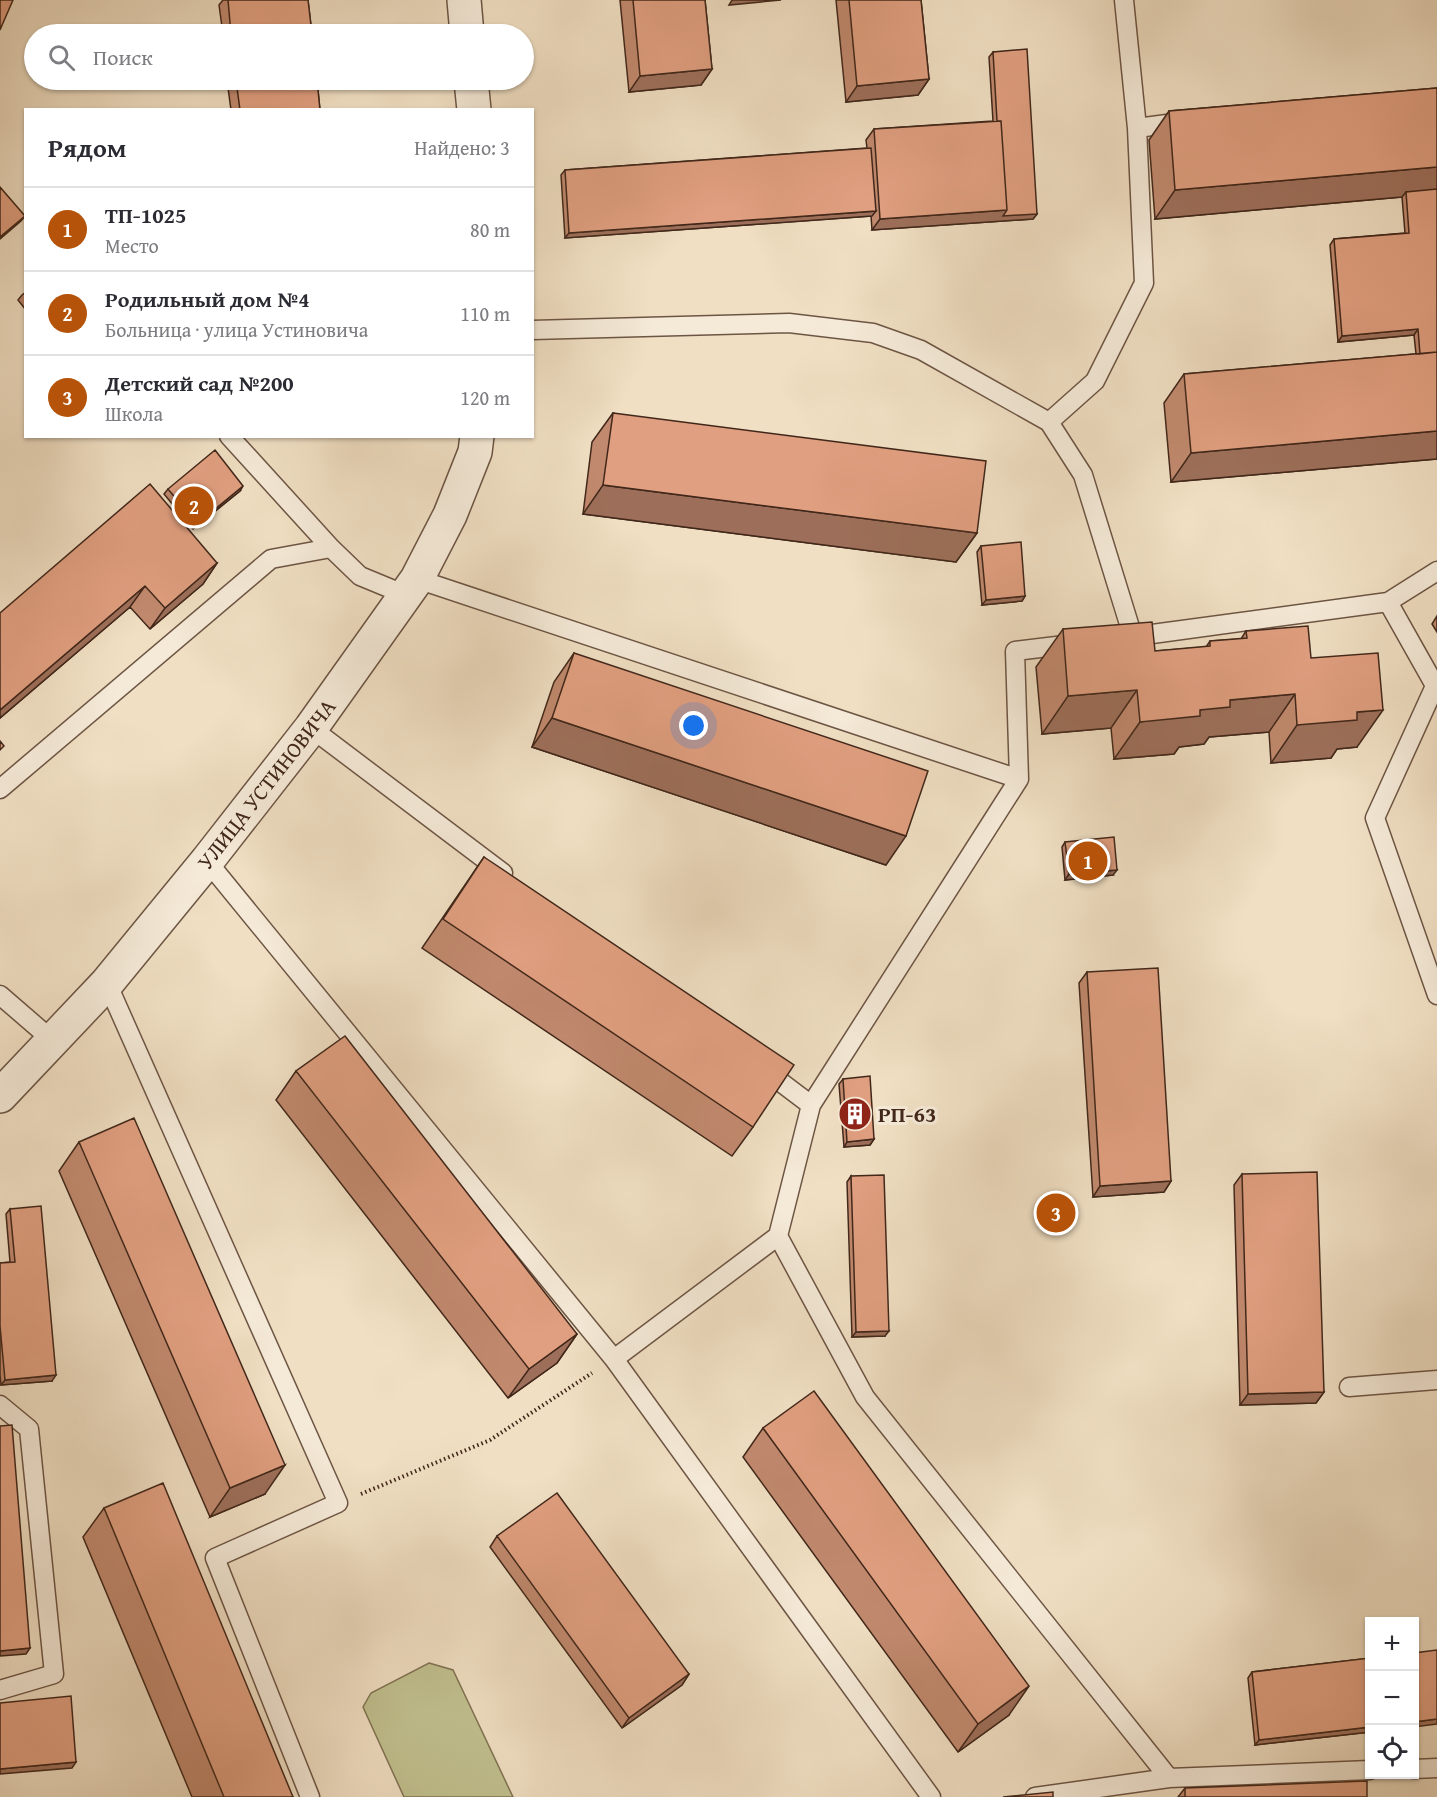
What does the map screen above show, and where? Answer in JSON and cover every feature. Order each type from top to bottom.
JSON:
[{"type":"street","points":[[464,0],[466,24]]},
{"type":"street","points":[[472,90],[474,108]]},
{"type":"street","name":"УЛИЦА УСТИНОВИЧА","points":[[0,1096],[107,983],[207,861],[311,728],[411,587],[450,516],[475,452],[477,438]]},
{"type":"lane","points":[[1049,422],[1095,381],[1144,283],[1137,128],[1124,0]]},
{"type":"lane","points":[[1137,128],[1195,120]]},
{"type":"lane","points":[[534,330],[789,323],[873,333],[921,350],[1049,422],[1083,475],[1133,637]]},
{"type":"lane","points":[[231,438],[331,548],[360,576],[411,587],[1019,779]]},
{"type":"lane","points":[[0,789],[272,560],[331,548]]},
{"type":"lane","points":[[1109,640],[1388,602],[1437,571]]},
{"type":"lane","points":[[1388,602],[1436,688],[1375,818],[1437,994]]},
{"type":"lane","points":[[614,1359],[778,1236],[811,1105],[1019,779],[1015,651],[1085,643]]},
{"type":"lane","points":[[311,728],[518,885]]},
{"type":"lane","points":[[207,861],[614,1359],[930,1797]]},
{"type":"lane","points":[[107,983],[338,1503],[215,1558],[310,1797]]},
{"type":"lane","points":[[0,995],[52,1040]]},
{"type":"lane","points":[[745,1055],[811,1105]]},
{"type":"lane","points":[[778,1236],[865,1397],[1169,1778]]},
{"type":"lane","points":[[1348,1387],[1437,1380]]},
{"type":"lane","points":[[0,1405],[28,1429],[54,1674],[0,1690]]},
{"type":"lane","points":[[1419,1769],[1437,1768]]},
{"type":"lane","points":[[1035,1797],[1169,1778],[1365,1770]]},
{"type":"path","points":[[338,1503],[490,1440],[614,1359]]},
{"type":"shaded area","points":[[429,1663],[453,1670],[513,1797],[404,1797],[363,1707],[371,1693]]},
{"type":"building","points":[[0,0],[13,0],[0,30]]},
{"type":"building","points":[[228,0],[308,0],[311,24],[230,24]]},
{"type":"building","points":[[633,0],[705,0],[712,69],[640,76]]},
{"type":"building","points":[[849,0],[921,0],[929,79],[857,86]]},
{"type":"building","points":[[1027,49],[1037,214],[1003,216],[1007,210],[1001,121],[997,121],[993,52]]},
{"type":"building","points":[[1437,88],[1437,167],[1175,190],[1169,111]]},
{"type":"building","points":[[237,90],[318,90],[320,108],[240,108]]},
{"type":"building","points":[[1001,121],[1007,210],[880,219],[874,129]]},
{"type":"building","points":[[871,148],[876,211],[569,233],[565,170]]},
{"type":"building","points":[[0,187],[24,217],[0,237]]},
{"type":"building","points":[[1437,189],[1437,352],[1420,354],[1418,329],[1342,336],[1334,239],[1409,233],[1406,192]]},
{"type":"building","points":[[1437,352],[1437,431],[1191,453],[1184,374]]},
{"type":"building","points":[[613,413],[986,461],[977,533],[603,485]]},
{"type":"building","points":[[215,450],[243,486],[197,524],[168,489]]},
{"type":"building","points":[[150,484],[217,563],[165,608],[145,586],[0,710],[0,613]]},
{"type":"building","points":[[1021,542],[1025,596],[986,600],[981,546]]},
{"type":"building","points":[[1152,622],[1155,651],[1210,646],[1210,641],[1247,638],[1246,631],[1308,626],[1311,658],[1378,653],[1383,710],[1357,712],[1357,720],[1297,725],[1295,694],[1230,700],[1230,707],[1200,710],[1200,716],[1140,722],[1137,690],[1068,696],[1063,629]]},
{"type":"building","points":[[574,653],[928,771],[906,836],[552,718]]},
{"type":"building","points":[[1114,837],[1117,870],[1069,874],[1065,842]]},
{"type":"building","points":[[484,857],[794,1065],[753,1127],[443,919]]},
{"type":"building","points":[[1158,968],[1171,1181],[1100,1186],[1087,972]]},
{"type":"building","points":[[345,1036],[577,1334],[529,1369],[296,1071]]},
{"type":"building","name":"РП-63","points":[[870,1076],[874,1139],[847,1142],[843,1079]]},
{"type":"building","points":[[134,1118],[285,1465],[230,1488],[79,1142]]},
{"type":"building","points":[[1317,1172],[1324,1392],[1248,1394],[1242,1174]]},
{"type":"building","points":[[884,1175],[889,1331],[856,1332],[851,1176]]},
{"type":"building","points":[[41,1206],[56,1375],[5,1380],[0,1326],[0,1263],[15,1262],[10,1209]]},
{"type":"building","points":[[814,1391],[1029,1686],[978,1724],[763,1428]]},
{"type":"building","points":[[12,1425],[30,1648],[0,1651],[0,1426]]},
{"type":"building","points":[[163,1483],[293,1797],[224,1797],[104,1508]]},
{"type":"building","points":[[557,1493],[689,1674],[629,1718],[497,1536]]},
{"type":"building","points":[[1437,1650],[1437,1719],[1419,1721],[1419,1652]]},
{"type":"building","points":[[1365,1659],[1365,1728],[1259,1740],[1252,1672]]},
{"type":"building","points":[[71,1696],[76,1762],[0,1769],[0,1703]]},
{"type":"building","points":[[1367,1781],[1367,1797],[1185,1797],[1185,1788]]},
{"type":"building","points":[[1053,1792],[1053,1797],[1003,1797]]},
{"type":"place","name":"Родильный дом №4","points":[[194,506]]},
{"type":"place","name":"ТП-1025","points":[[1088,861]]},
{"type":"place","name":"РП-63","points":[[855,1114]]},
{"type":"place","name":"Детский сад №200","points":[[1056,1213]]}]
